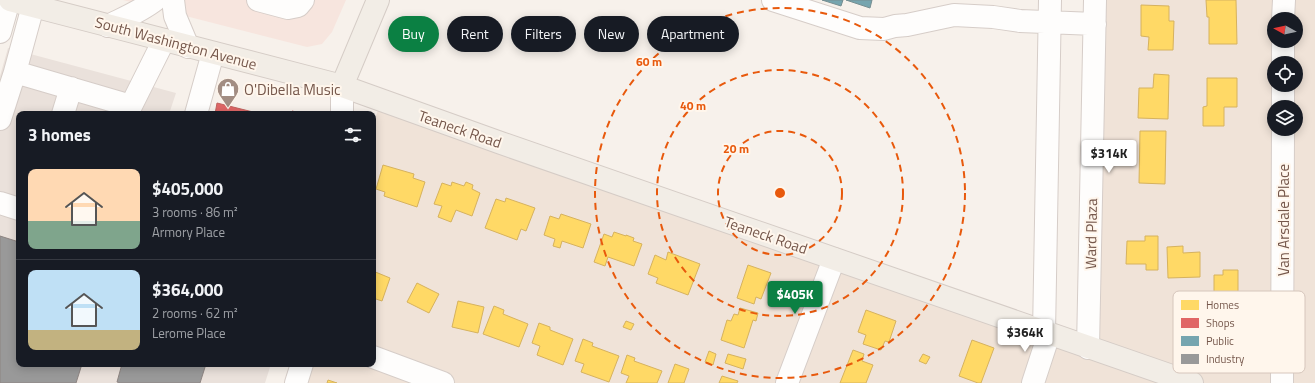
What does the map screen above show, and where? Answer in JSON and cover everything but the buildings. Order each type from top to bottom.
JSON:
[{"type":"main road","name":"South Washington Avenue","points":[[9,0],[342,86]]},
{"type":"main road","points":[[342,86],[378,0]]},
{"type":"main road","name":"Teaneck Road","points":[[342,86],[479,136],[1192,383]]},
{"type":"street","points":[[0,32],[9,0]]},
{"type":"street","points":[[108,26],[149,5],[155,0]]},
{"type":"street","points":[[172,0],[175,16],[188,47]]},
{"type":"street","points":[[258,0],[294,3]]},
{"type":"street","points":[[773,0],[860,28],[873,29],[907,26],[954,14],[992,16],[1020,21],[1095,24]]},
{"type":"street","points":[[1033,383],[1047,334],[1050,0]]},
{"type":"street","name":"Ward Plaza","points":[[1088,348],[1095,0]]},
{"type":"street","points":[[1284,0],[1284,12]]},
{"type":"street","points":[[0,119],[33,6]]},
{"type":"street","points":[[14,72],[71,88],[129,110],[164,40]]},
{"type":"street","points":[[197,111],[213,53]]},
{"type":"street","points":[[342,86],[342,111]]},
{"type":"street","points":[[64,111],[71,88]]},
{"type":"street","name":"Van Arsdale Place","points":[[1282,291],[1283,136]]},
{"type":"street","points":[[0,203],[16,208]]},
{"type":"street","points":[[787,383],[834,259]]},
{"type":"street","points":[[376,358],[444,383]]},
{"type":"street","points":[[296,383],[301,367]]},
{"type":"street","name":"Van Arsdale Place","points":[[1282,373],[1282,383]]},
{"type":"shaded area","points":[[123,0],[346,0],[332,32],[322,44],[307,47]]},
{"type":"shaded area","points":[[1095,0],[1315,0],[1315,383],[296,383],[301,367],[376,367],[376,116],[381,101],[1088,348]]},
{"type":"shaded area","points":[[8,48],[176,93],[170,111],[16,111],[16,367],[270,367],[265,383],[0,383],[0,76]]},
{"type":"place","name":"O'Dibella Music","points":[[228,108]]}]
